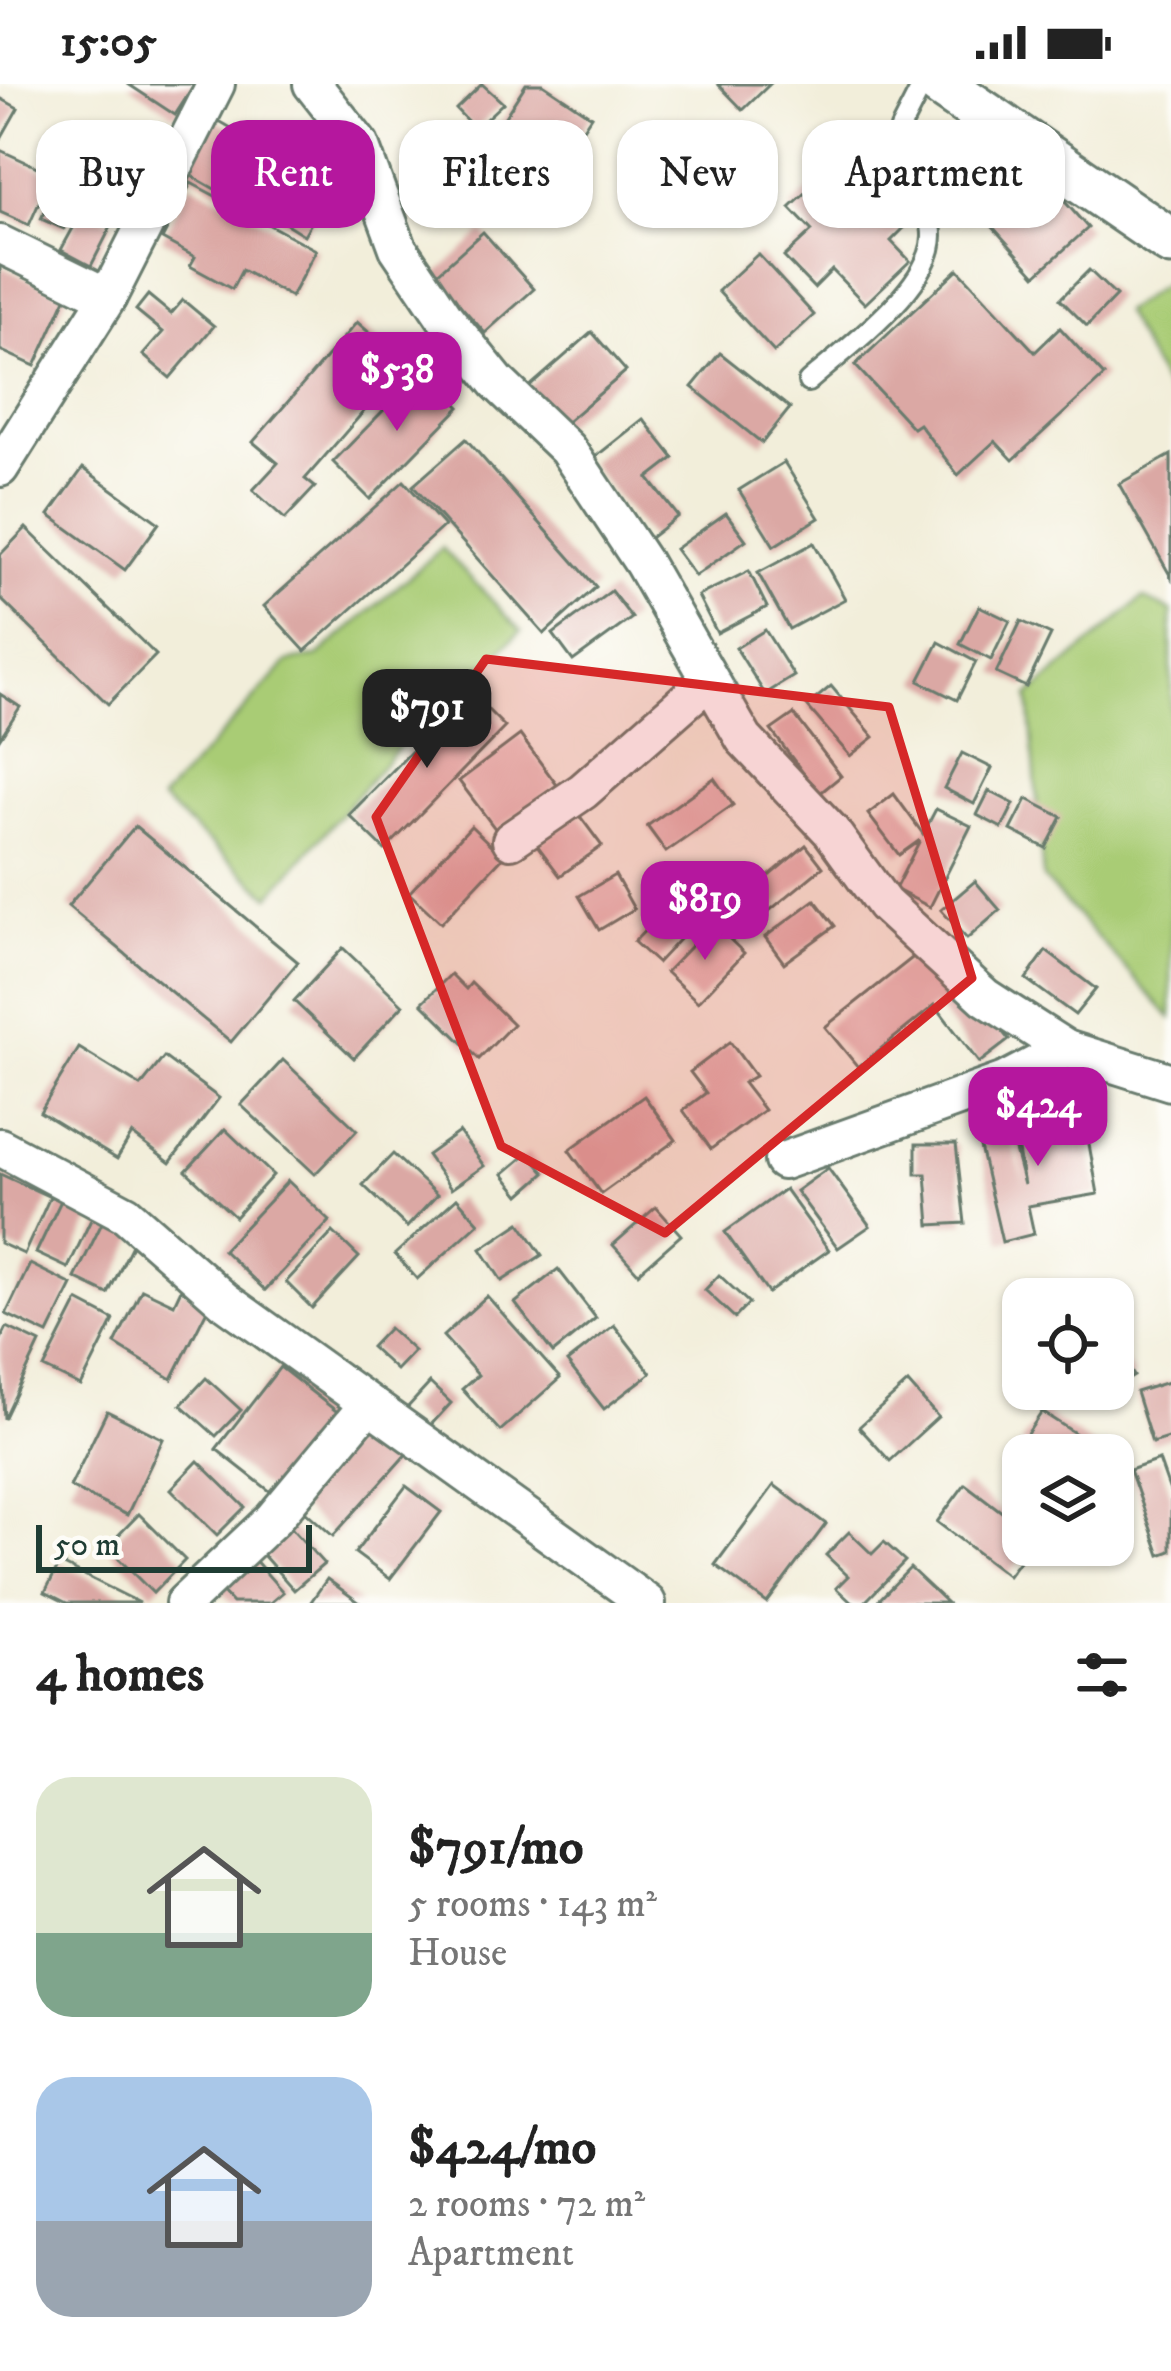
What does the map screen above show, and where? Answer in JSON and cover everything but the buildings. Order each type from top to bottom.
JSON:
[{"type":"street","points":[[0,468],[108,297],[215,84]]},
{"type":"street","points":[[312,84],[360,145],[410,266],[497,382],[567,449],[643,563],[706,682],[744,739],[831,831],[884,904],[925,947],[985,997],[1066,1049],[1171,1082]]},
{"type":"street","points":[[940,84],[1171,242]]},
{"type":"street","points":[[0,244],[108,297]]},
{"type":"street","points":[[511,840],[584,791],[706,682]]},
{"type":"street","points":[[783,1161],[1005,1081],[1066,1049]]},
{"type":"street","points":[[0,1147],[127,1214],[226,1301],[647,1603]]},
{"type":"street","points":[[184,1603],[273,1520],[367,1406]]},
{"type":"lane","points":[[808,382],[899,300],[930,258],[931,223],[894,160],[900,129],[923,84]]},
{"type":"highlighted area","points":[[486,659],[889,707],[972,978],[665,1233],[501,1146],[376,817]]},
{"type":"green space","points":[[1171,279],[1171,399],[1123,312]]},
{"type":"green space","points":[[442,548],[521,631],[400,745],[270,896],[161,800],[288,662],[318,656]]},
{"type":"green space","points":[[1143,598],[1171,611],[1171,1018],[1043,878],[1029,696]]}]
